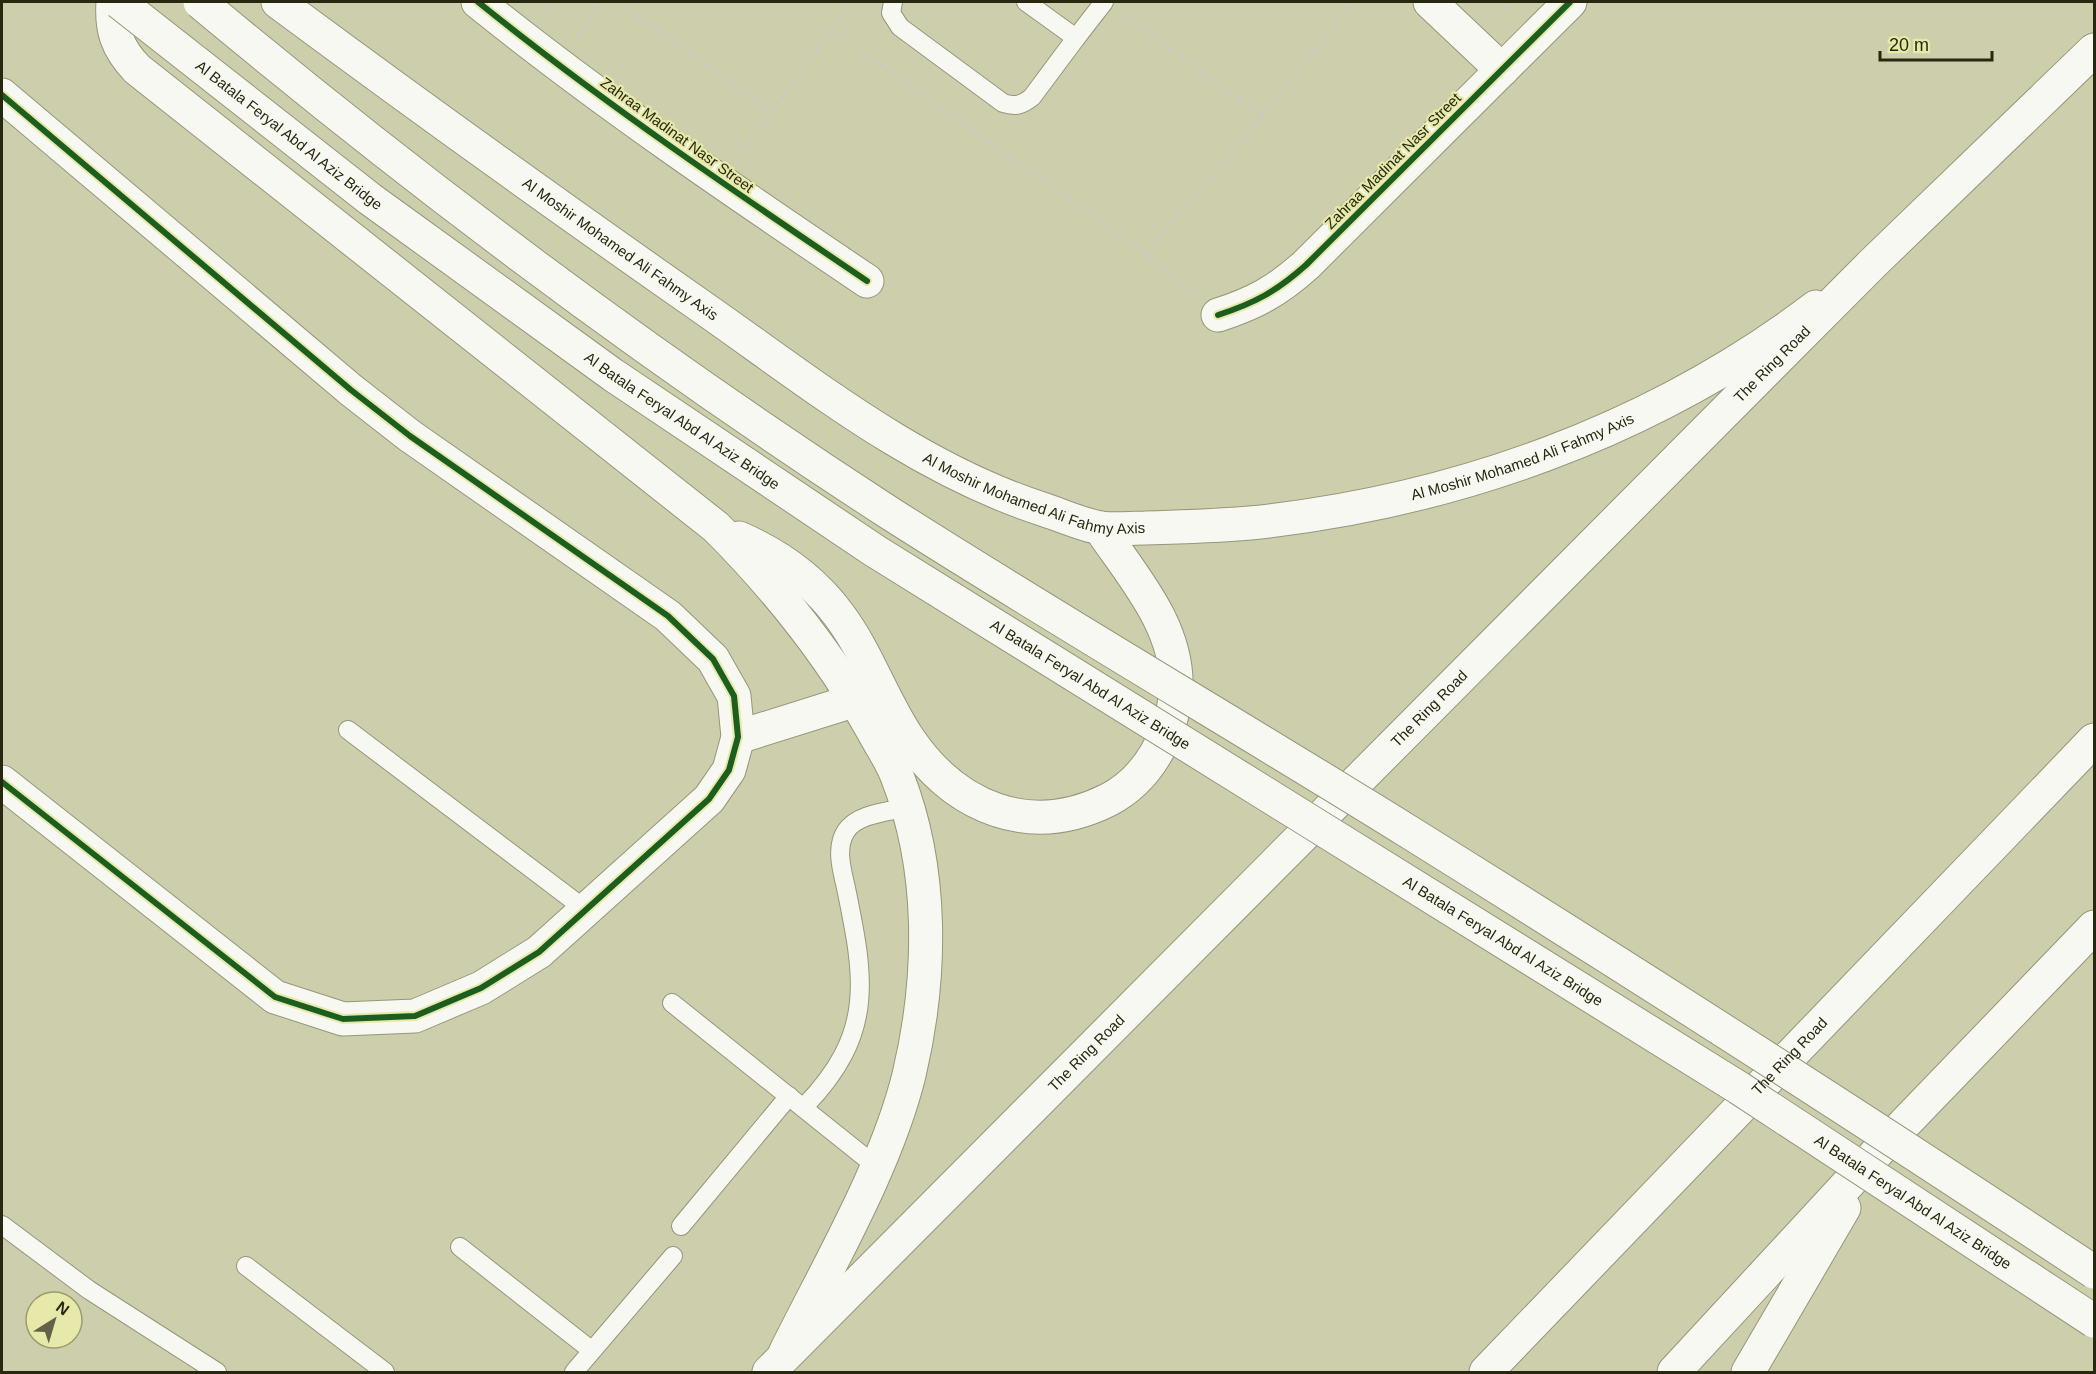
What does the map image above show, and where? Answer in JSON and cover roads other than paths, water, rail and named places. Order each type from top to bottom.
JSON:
[{"type":"main road","points":[[113,2],[111,20],[115,38],[123,55],[137,69],[716,527],[747,558],[821,648],[856,700],[896,773],[908,807],[918,849],[926,925],[923,1002],[908,1077],[877,1167],[776,1365]]},
{"type":"main road","name":"Al Batala Feryal Abd Al Aziz Bridge","points":[[118,2],[370,199],[613,375],[875,551],[1729,1082],[2094,1321]]},
{"type":"main road","points":[[201,2],[436,193],[584,304],[735,410],[1044,610],[1522,902],[1780,1066],[2094,1272]]},
{"type":"main road","name":"Al Moshir Mohamed Ali Fahmy Axis","points":[[278,2],[566,212],[859,418],[912,451],[971,482],[1032,506],[1100,528],[1204,527],[1308,517],[1411,497],[1511,468],[1608,430],[1701,383],[1789,327],[1872,264]]},
{"type":"main road","name":"Zahraa Madinat Nasr Street","points":[[478,2],[720,181],[867,281]]},
{"type":"main road","points":[[1430,2],[1502,70]]},
{"type":"main road","name":"Zahraa Madinat Nasr Street","points":[[1218,315],[1251,304],[1280,288],[1570,2]]},
{"type":"main road","name":"The Ring Road","points":[[776,1365],[1872,264],[2094,50]]},
{"type":"main road","points":[[2,95],[351,390],[410,436],[668,616],[713,659],[734,696],[738,737],[729,770],[709,799],[538,952],[481,988],[415,1016],[343,1019],[275,997],[2,782]]},
{"type":"main road","points":[[716,527],[756,545],[787,565],[815,588],[840,616],[908,738],[929,765],[954,787],[984,804],[1016,817],[1051,818],[1085,811],[1096,806],[1117,795],[1143,772],[1163,743],[1174,709],[1176,674],[1169,639],[1154,608],[1100,528]]},
{"type":"main road","points":[[738,737],[856,700]]},
{"type":"main road","name":"The Ring Road","points":[[1486,1372],[2094,740]]},
{"type":"main road","points":[[1674,1372],[1882,1147],[2094,927]]},
{"type":"main road","points":[[1749,1372],[1882,1147]]},
{"type":"lane","points":[[893,2],[891,12],[900,27],[1004,103],[1014,106],[1032,97],[1104,2]]},
{"type":"lane","points":[[1026,2],[1076,38]]},
{"type":"lane","points":[[348,730],[586,910]]},
{"type":"lane","points":[[804,1107],[825,1086],[842,1060],[854,1032],[860,1007],[860,955],[842,870],[841,841],[852,824],[861,818],[908,807]]},
{"type":"lane","points":[[672,1003],[877,1167]]},
{"type":"lane","points":[[681,1226],[789,1096]]},
{"type":"lane","points":[[2,1225],[89,1290],[216,1372]]},
{"type":"lane","points":[[460,1247],[591,1350]]},
{"type":"lane","points":[[574,1372],[673,1256]]},
{"type":"lane","points":[[246,1266],[385,1372]]}]
